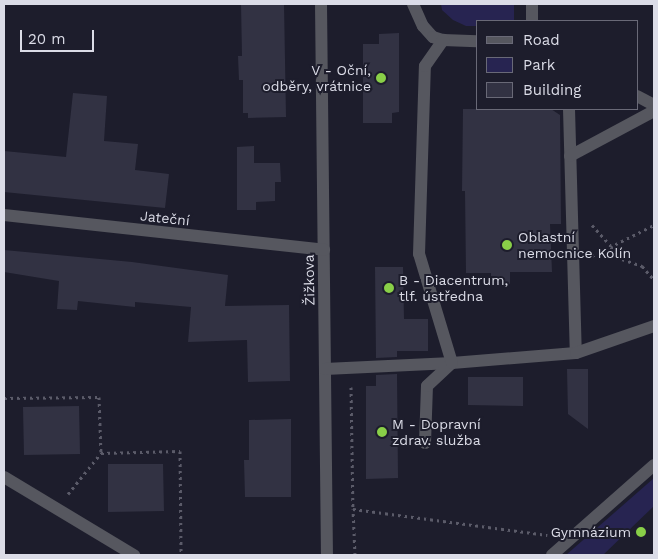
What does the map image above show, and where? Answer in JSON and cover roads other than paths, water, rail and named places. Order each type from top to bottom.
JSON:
[{"type":"street","name":"Žižkova","points":[[321,4],[327,555]]},
{"type":"street","points":[[413,4],[423,26],[432,37],[443,40],[476,41]]},
{"type":"street","points":[[532,4],[532,20]]},
{"type":"street","points":[[443,40],[425,66],[419,254],[452,363]]},
{"type":"street","points":[[638,97],[654,105]]},
{"type":"street","points":[[569,110],[576,353]]},
{"type":"street","points":[[570,156],[654,111]]},
{"type":"street","name":"Jateční","points":[[4,215],[324,250]]},
{"type":"street","points":[[325,369],[452,363],[576,353],[654,326]]},
{"type":"street","points":[[424,443],[427,386],[452,363]]},
{"type":"street","points":[[552,555],[654,465]]},
{"type":"street","points":[[4,477],[134,555]]},
{"type":"place","name":"V - Oční, odběry, vrátnice","points":[[381,78]]},
{"type":"place","name":"Oblastní nemocnice Kolín","points":[[507,245]]},
{"type":"place","name":"B - Diacentrum, tlf. ústředna","points":[[389,288]]},
{"type":"place","name":"M - Dopravní zdrav. služba","points":[[382,432]]},
{"type":"place","name":"Gymnázium","points":[[641,532]]}]
